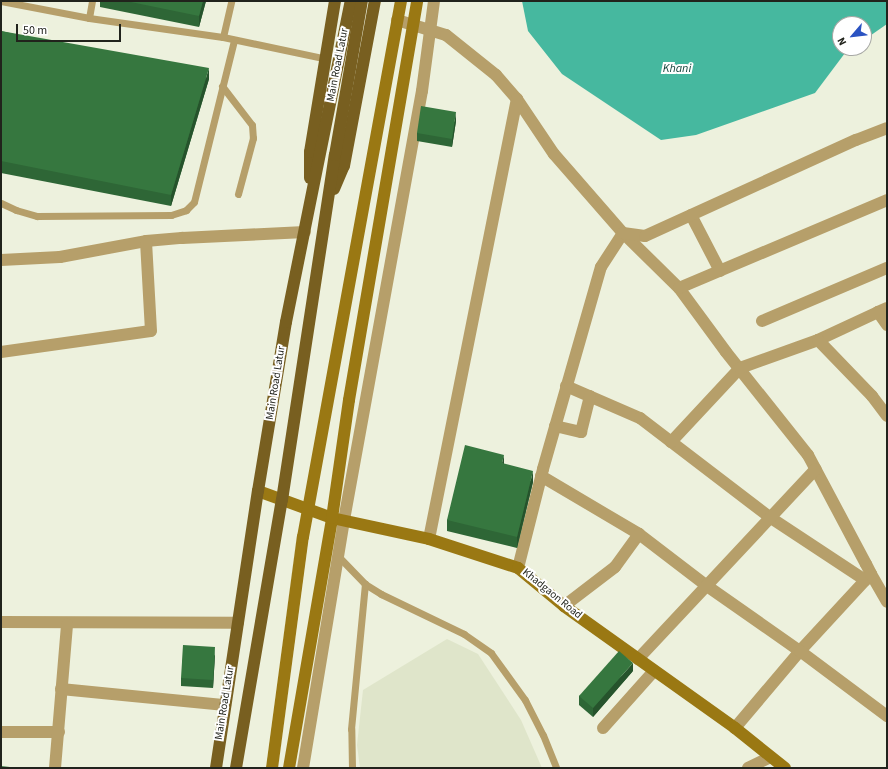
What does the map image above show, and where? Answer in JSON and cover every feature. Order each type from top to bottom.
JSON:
[{"type":"main road","points":[[311,201],[310,152],[335,1]]},
{"type":"main road","name":"Main Road Latur","points":[[216,768],[258,492],[286,322],[351,1]]},
{"type":"main road","name":"Main Road Latur","points":[[236,768],[282,500],[328,202],[362,1]]},
{"type":"main road","points":[[328,202],[344,166],[375,1]]},
{"type":"street","points":[[272,768],[308,510],[401,1]]},
{"type":"street","points":[[304,768],[338,556],[338,519],[349,400],[417,1]]},
{"type":"street","points":[[289,768],[422,91],[434,1]]},
{"type":"street","points":[[397,20],[446,36],[496,75],[517,99],[554,154],[623,233],[679,288],[808,455],[868,577]]},
{"type":"street","points":[[429,539],[517,99]]},
{"type":"street","points":[[623,233],[645,236],[856,140],[887,128]]},
{"type":"street","points":[[679,288],[887,200]]},
{"type":"street","points":[[691,215],[720,271]]},
{"type":"street","points":[[1,260],[60,257],[146,241],[305,232]]},
{"type":"street","points":[[518,568],[541,476],[601,267],[623,233]]},
{"type":"street","points":[[1,352],[151,331],[146,241]]},
{"type":"street","points":[[762,321],[887,268]]},
{"type":"street","points":[[671,442],[740,368],[818,340],[883,310],[887,325]]},
{"type":"street","points":[[818,340],[872,396],[887,416]]},
{"type":"street","points":[[566,386],[640,418],[771,518],[882,585],[887,602]]},
{"type":"street","points":[[555,426],[581,432],[590,396]]},
{"type":"street","points":[[638,659],[816,469]]},
{"type":"street","points":[[541,476],[639,534],[707,586],[800,650],[887,716]]},
{"type":"street","name":"Khadgaon Road","points":[[258,492],[338,519],[429,539],[518,568],[564,606],[735,728],[784,768]]},
{"type":"street","points":[[564,606],[615,567],[639,534]]},
{"type":"street","points":[[735,728],[800,650],[868,577]]},
{"type":"street","points":[[1,622],[68,624],[238,623]]},
{"type":"street","points":[[55,768],[68,624]]},
{"type":"street","points":[[603,728],[654,671]]},
{"type":"street","points":[[61,689],[225,705]]},
{"type":"street","points":[[1,732],[59,732]]},
{"type":"street","points":[[748,768],[771,757]]},
{"type":"lane","points":[[1,1],[89,18],[223,36],[234,40],[326,59]]},
{"type":"lane","points":[[89,18],[92,1]]},
{"type":"lane","points":[[223,36],[231,1]]},
{"type":"lane","points":[[1,203],[16,210],[37,216],[171,215],[186,210],[194,202],[234,40]]},
{"type":"lane","points":[[222,86],[252,124],[253,138],[238,194]]},
{"type":"lane","points":[[338,556],[365,584],[381,594],[464,634],[491,653],[525,700],[543,735],[556,768]]},
{"type":"lane","points":[[352,768],[351,729],[365,584]]},
{"type":"shaded area","points":[[447,639],[478,654],[521,720],[542,768],[360,768],[357,745],[363,690]]},
{"type":"water","name":"Khani","points":[[522,1],[887,1],[887,24],[872,34],[872,16],[832,16],[832,56],[843,56],[815,93],[696,135],[661,140],[562,74],[528,31]]},
{"type":"building","points":[[126,1],[203,1],[199,16]]},
{"type":"building","points":[[1,31],[209,68],[171,195],[1,161]]},
{"type":"building","points":[[421,106],[456,112],[452,139],[417,133]]},
{"type":"building","points":[[465,445],[504,455],[502,463],[533,471],[517,537],[447,520]]},
{"type":"building","points":[[183,645],[215,647],[213,680],[181,678]]},
{"type":"building","points":[[619,651],[633,663],[593,708],[579,696]]},
{"type":"building","points":[[1,766],[19,768],[1,768]]}]
